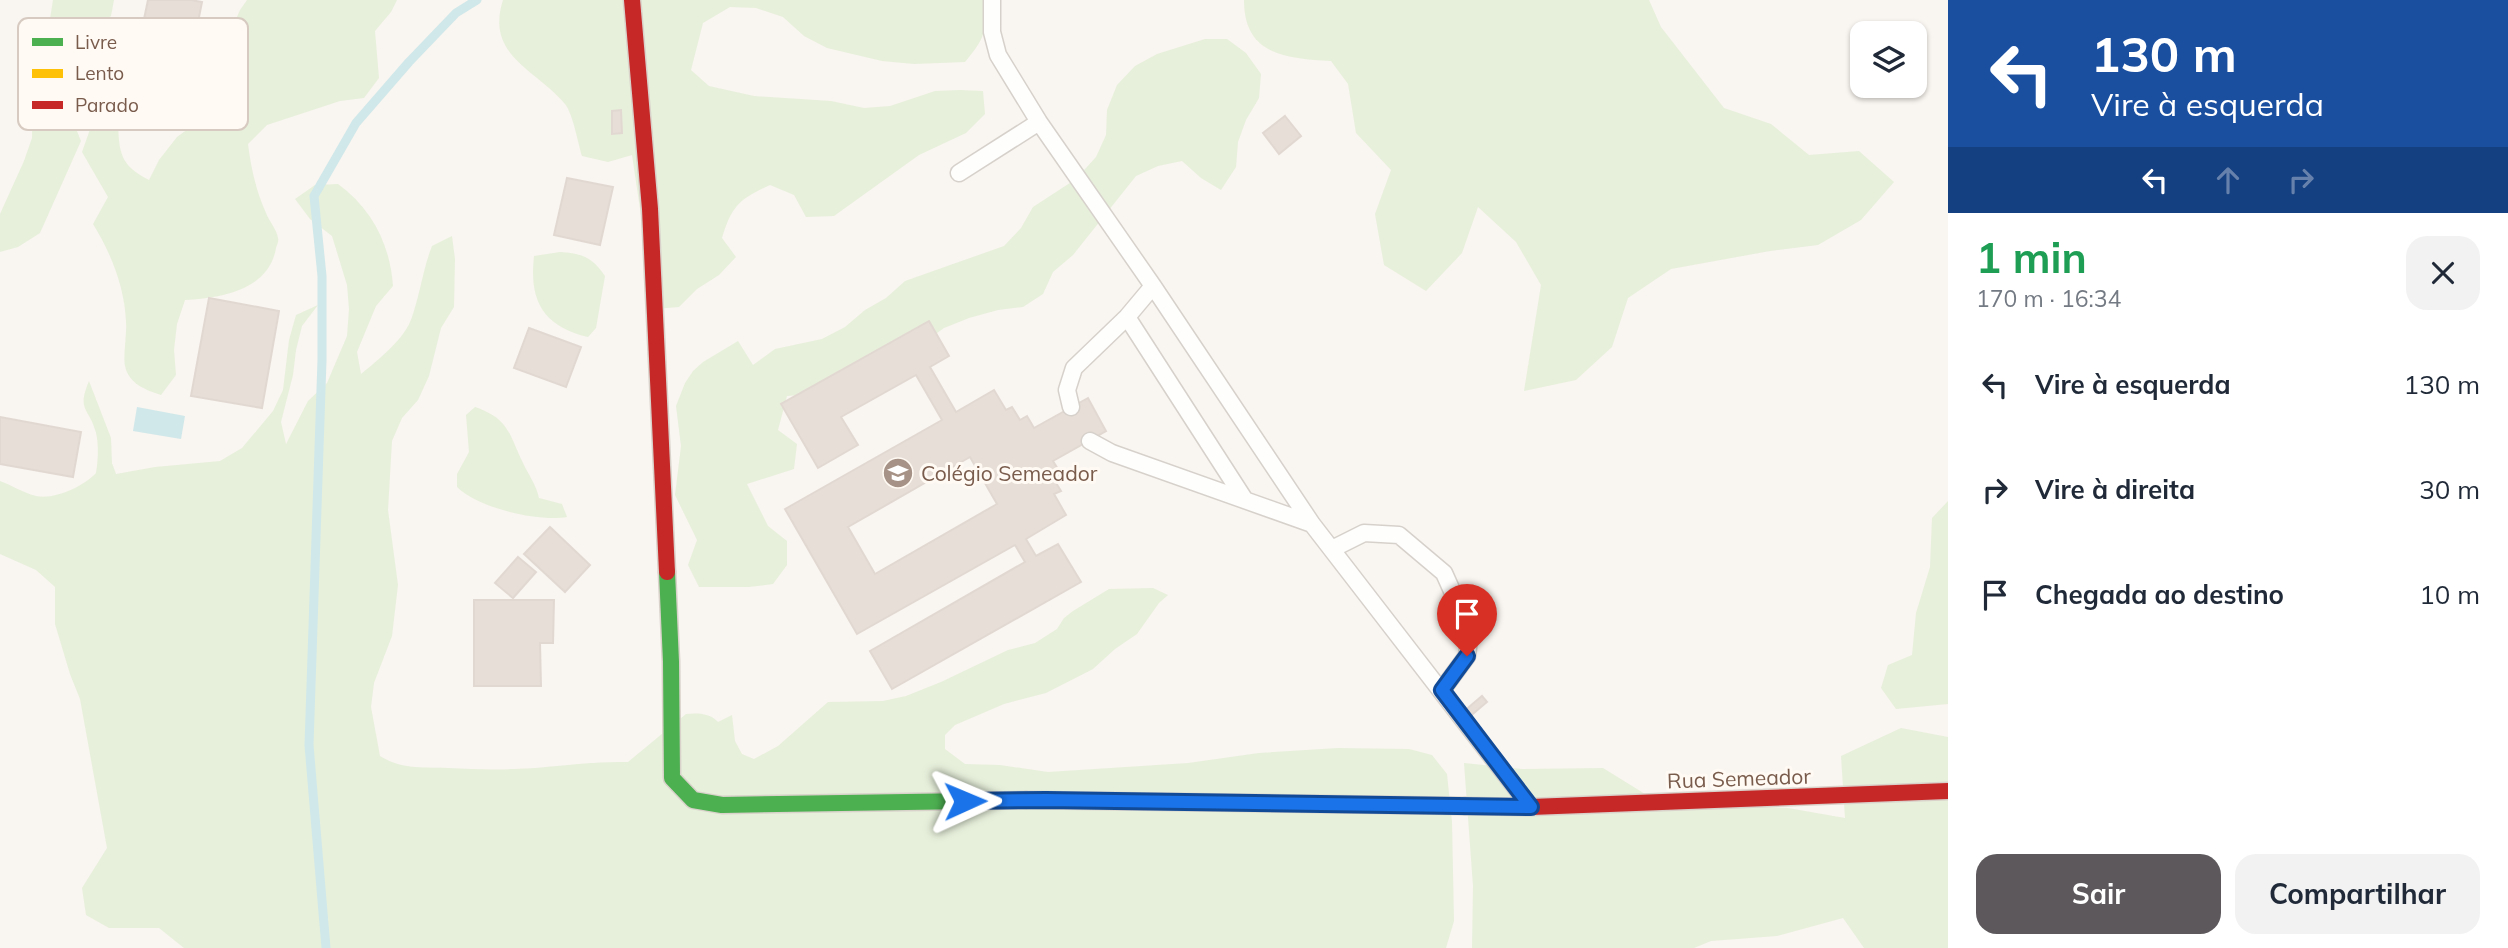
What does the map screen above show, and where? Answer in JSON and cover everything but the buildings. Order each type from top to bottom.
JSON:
[{"type":"street","name":"Rua Semeador","points":[[632,0],[650,209],[670,649],[672,779],[693,800],[722,805],[1046,800],[1531,807],[1948,791]]},
{"type":"lane","points":[[992,0],[992,32],[998,55],[1039,122],[1153,286],[1312,524],[1531,807]]},
{"type":"lane","points":[[959,173],[1039,122]]},
{"type":"lane","points":[[1071,407],[1067,390],[1074,368],[1127,317],[1153,286]]},
{"type":"lane","points":[[1127,317],[1243,498]]},
{"type":"lane","points":[[1090,441],[1112,453],[1312,524]]},
{"type":"lane","points":[[1332,549],[1364,533],[1399,535],[1444,573],[1470,631],[1467,656],[1442,690]]},
{"type":"green space","points":[[53,0],[114,0],[111,16],[108,18],[50,18]]},
{"type":"green space","points":[[247,0],[397,0],[375,31],[379,78],[364,98],[340,101],[267,125],[248,144],[259,196],[278,239],[272,262],[264,274],[241,289],[213,297],[185,300],[177,324],[174,350],[176,375],[161,395],[134,382],[125,366],[126,327],[123,296],[106,247],[93,224],[108,197],[82,152],[90,130],[118,130],[123,157],[132,169],[149,180],[159,160],[177,137],[186,130],[248,130],[248,18],[237,18]]},
{"type":"green space","points":[[503,0],[985,0],[986,19],[983,34],[965,62],[914,64],[882,61],[827,48],[804,36],[783,17],[756,8],[730,7],[703,23],[691,70],[709,86],[754,96],[831,101],[864,108],[890,106],[935,91],[983,91],[985,114],[966,133],[919,155],[834,216],[806,217],[794,195],[770,185],[744,199],[734,210],[722,238],[736,257],[719,275],[697,289],[679,307],[655,309],[632,155],[608,162],[582,156],[573,121],[565,104],[516,60],[507,48],[501,35],[499,19]]},
{"type":"green space","points":[[1244,0],[1649,0],[1661,27],[1724,108],[1771,124],[1809,155],[1859,151],[1894,182],[1861,220],[1818,245],[1671,269],[1628,298],[1612,347],[1576,380],[1524,391],[1541,285],[1516,242],[1478,207],[1462,253],[1426,291],[1384,265],[1375,214],[1391,170],[1356,133],[1348,84],[1331,61],[1284,55],[1260,43],[1251,33]]},
{"type":"green space","points":[[1205,39],[1227,39],[1246,53],[1261,74],[1259,98],[1246,120],[1238,142],[1236,167],[1221,190],[1201,178],[1182,161],[1158,166],[1136,176],[1073,255],[1053,272],[1043,294],[1023,307],[969,318],[944,328],[923,343],[813,394],[787,396],[778,430],[797,444],[794,469],[747,484],[768,526],[787,541],[787,565],[773,584],[699,587],[688,565],[697,540],[675,495],[681,446],[676,406],[693,371],[738,341],[753,365],[775,349],[822,339],[845,327],[905,281],[1004,246],[1021,228],[1033,207],[1076,179],[1096,157],[1106,135],[1107,110],[1117,85],[1135,66],[1157,54]]},
{"type":"green space","points":[[32,130],[77,130],[81,141],[40,233],[18,247],[0,252],[0,214],[32,138]]},
{"type":"green space","points":[[338,184],[370,216],[388,256],[393,286],[376,306],[357,352],[361,374],[390,348],[408,325],[432,246],[452,236],[455,259],[454,307],[441,328],[429,376],[418,400],[402,418],[392,441],[388,510],[398,585],[392,636],[374,683],[371,707],[380,756],[396,764],[413,767],[481,769],[628,762],[686,714],[695,714],[707,715],[718,722],[732,715],[735,741],[742,754],[754,759],[778,746],[828,702],[883,701],[906,696],[1008,650],[1035,643],[1057,629],[1073,611],[1109,589],[1153,588],[1168,595],[1137,634],[1093,669],[1046,693],[1004,704],[955,725],[945,735],[945,749],[965,764],[1000,765],[1048,772],[1188,763],[1259,753],[1338,748],[1409,749],[1432,755],[1447,774],[1452,822],[1454,921],[1446,948],[184,948],[159,928],[109,928],[86,915],[82,888],[107,848],[80,699],[55,624],[55,587],[36,570],[0,554],[0,481],[31,495],[44,497],[69,491],[96,473],[97,438],[84,404],[89,381],[111,438],[112,463],[116,474],[155,467],[220,461],[242,448],[273,411],[283,390],[289,340],[296,315],[318,305],[302,326],[296,350],[293,375],[281,422],[286,444],[308,401],[327,383],[347,336],[349,309],[347,285],[332,236],[310,219],[295,199],[315,185]]},
{"type":"green space","points":[[560,252],[586,258],[605,276],[596,328],[588,337],[560,326],[542,309],[537,299],[533,272],[534,256]]},
{"type":"green space","points":[[475,407],[502,423],[511,436],[539,498],[562,504],[567,517],[541,517],[509,512],[479,501],[457,487],[457,474],[469,452],[466,415]]},
{"type":"green space","points":[[1948,501],[1948,704],[1896,709],[1881,688],[1888,665],[1912,655],[1916,613],[1930,567],[1932,518]]},
{"type":"green space","points":[[1901,728],[1948,737],[1948,948],[1864,948],[1843,918],[1777,936],[1711,941],[1694,948],[1472,948],[1473,886],[1464,763],[1522,769],[1603,768],[1658,802],[1788,808],[1845,818],[1841,756]]},
{"type":"water","points":[[137,407],[185,416],[181,439],[133,431]]},
{"type":"waterway","points":[[326,948],[309,745],[322,360],[322,276],[314,196],[356,123],[456,13],[477,0]]},
{"type":"traffic: fast","points":[[667,572],[672,778],[693,800],[722,805],[1026,800]]},
{"type":"traffic: slow","points":[[1026,800],[1465,806]]},
{"type":"traffic: jam","points":[[632,0],[650,209],[667,572]]},
{"type":"traffic: jam","points":[[1465,806],[1531,807],[1948,791]]},
{"type":"place","name":"Colégio Semeador","points":[[898,473]]},
{"type":"route","points":[[965,801],[1531,807],[1442,690],[1467,656]]}]
